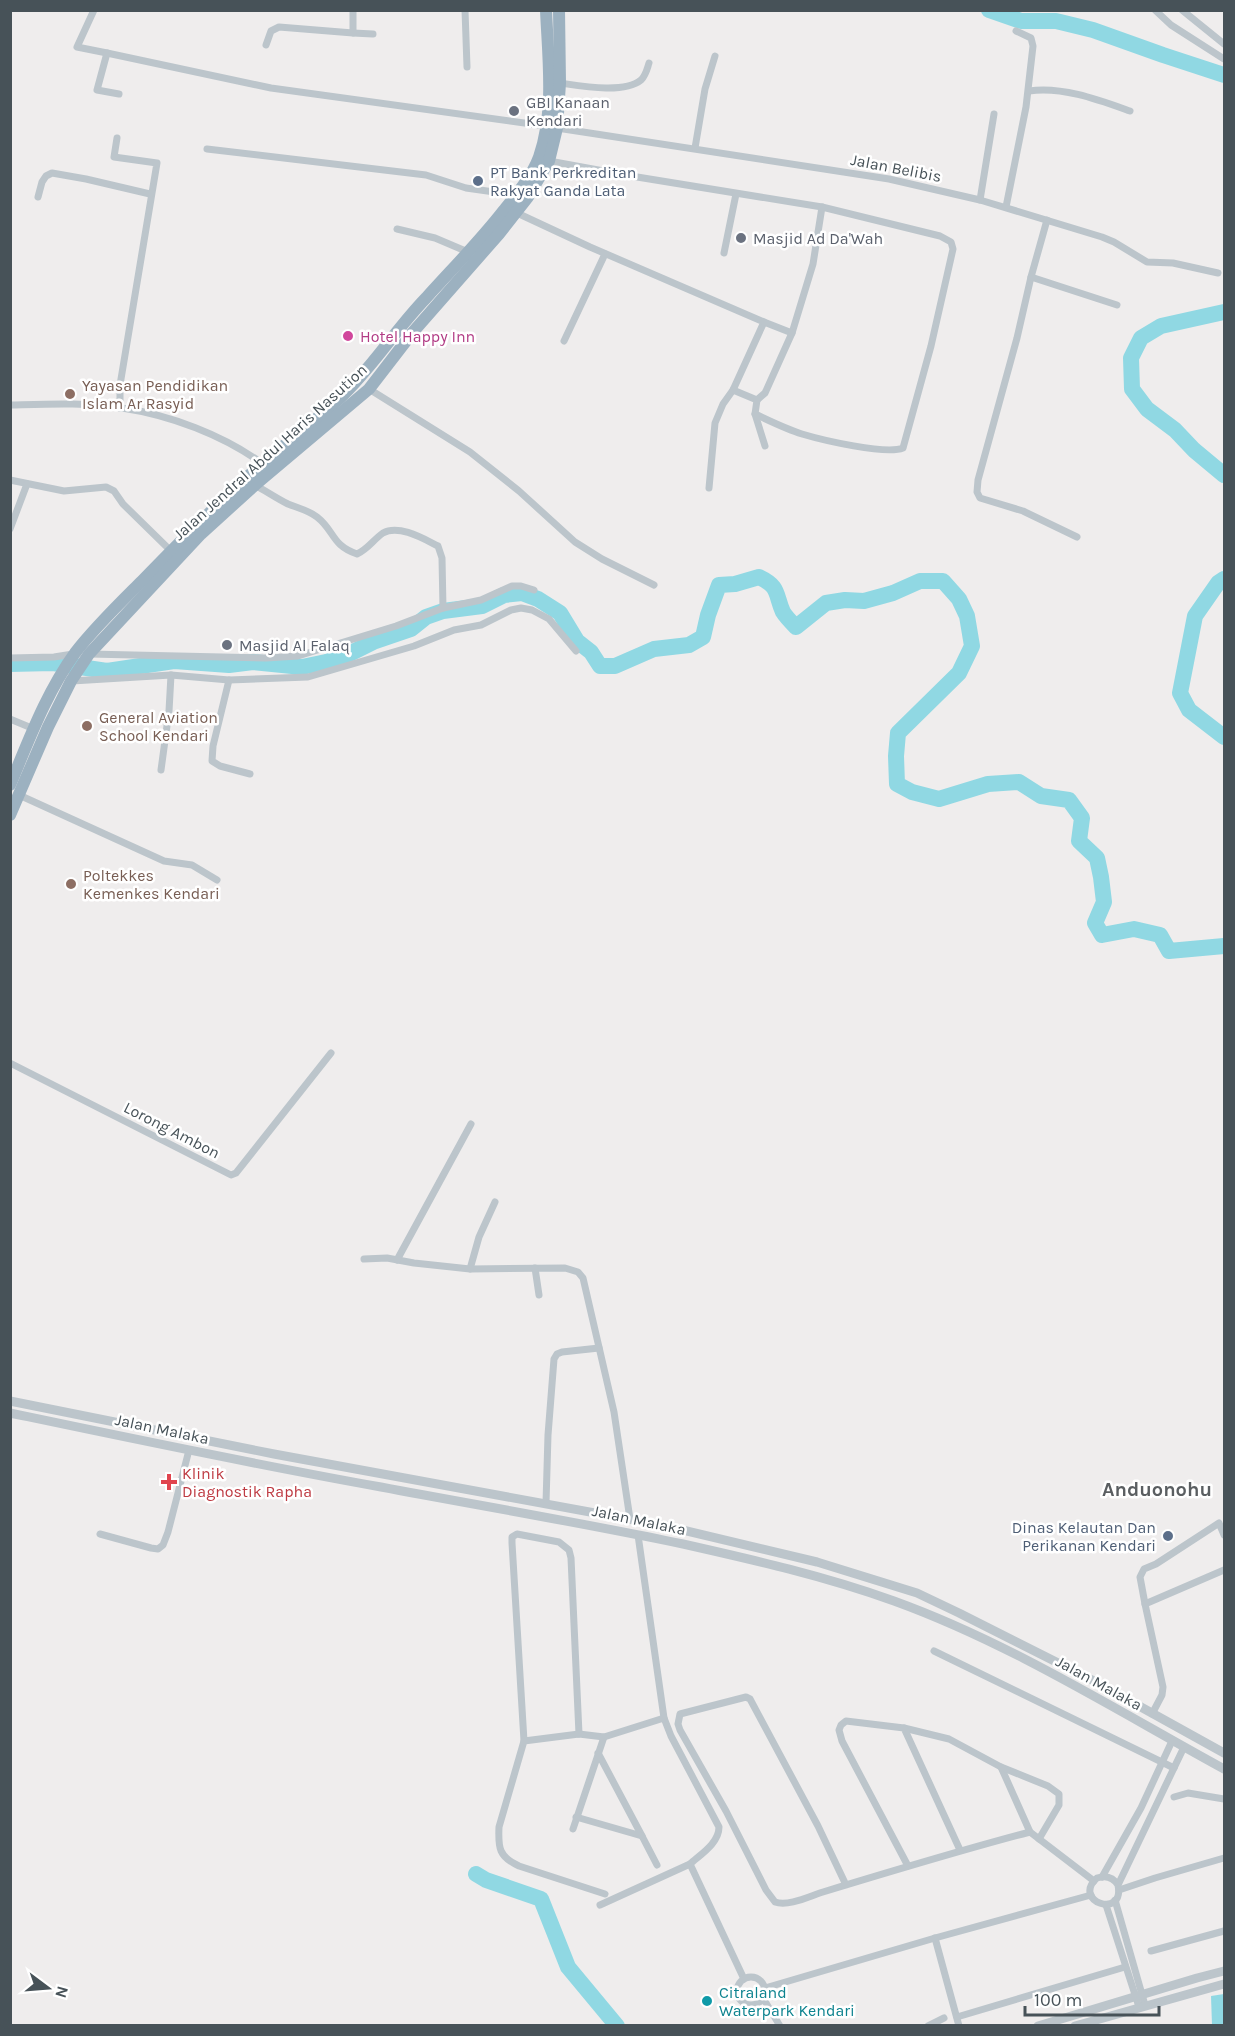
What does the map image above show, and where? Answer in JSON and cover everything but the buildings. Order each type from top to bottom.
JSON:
[{"type":"highway","name":"Jalan Jendral Abdul Haris Nasution","points":[[103,629],[255,484],[267,467],[352,386],[423,300],[468,252],[516,195],[538,159],[552,127],[560,84],[546,10]]},
{"type":"highway","name":"Jalan Jendral Abdul Haris Nasution","points":[[10,815],[15,790],[34,729],[80,656],[171,551],[267,467],[369,389],[419,324],[517,213],[549,161],[554,52],[559,10]]},
{"type":"highway","name":"Jalan Jendral Abdul Haris Nasution","points":[[15,790],[48,727],[66,678]]},
{"type":"street","name":"Jalan Belibis","points":[[94,10],[77,47],[271,88],[552,127],[867,175],[1006,207],[1114,242],[1147,262],[1173,263],[1218,273]]},
{"type":"street","points":[[353,10],[353,33]]},
{"type":"street","points":[[465,10],[467,67]]},
{"type":"street","points":[[1155,10],[1171,24],[1224,59]]},
{"type":"street","points":[[1182,10],[1224,44]]},
{"type":"street","points":[[266,45],[270,31],[279,27],[373,34]]},
{"type":"street","points":[[1006,207],[1029,91],[1033,46],[1031,38],[1016,32]]},
{"type":"street","points":[[107,53],[97,90],[119,94]]},
{"type":"street","points":[[695,148],[705,89],[715,56]]},
{"type":"street","points":[[560,84],[600,87],[628,85],[639,81],[646,74],[649,63]]},
{"type":"street","points":[[1029,91],[1055,90],[1130,111]]},
{"type":"street","points":[[980,200],[994,114]]},
{"type":"street","points":[[117,138],[114,157],[157,164],[150,194],[152,201],[120,385],[120,408]]},
{"type":"street","points":[[207,149],[426,175],[466,188],[516,195]]},
{"type":"street","points":[[549,161],[822,207],[940,236],[951,242],[953,246],[931,346],[905,445],[902,449],[890,450],[802,434],[755,414]]},
{"type":"street","points":[[38,197],[42,182],[52,173],[150,194]]},
{"type":"street","points":[[724,254],[736,194]]},
{"type":"street","points":[[765,446],[755,414],[757,400],[765,393],[792,333],[813,264],[822,207]]},
{"type":"street","points":[[517,213],[605,254],[792,333]]},
{"type":"street","points":[[1047,220],[1030,277],[1017,338],[978,480],[977,492],[980,498],[1023,511],[1077,537]]},
{"type":"street","points":[[397,229],[435,238],[468,252]]},
{"type":"street","points":[[564,341],[605,254]]},
{"type":"street","points":[[1030,277],[1117,305]]},
{"type":"street","points":[[709,488],[715,423],[764,322]]},
{"type":"street","points":[[369,389],[470,452],[519,491],[575,542],[602,559],[654,585]]},
{"type":"street","points":[[733,390],[757,400]]},
{"type":"street","points":[[10,405],[53,404],[120,408],[155,415],[193,428],[243,450],[267,467]]},
{"type":"street","points":[[10,480],[63,491],[111,488],[123,504],[171,551]]},
{"type":"street","points":[[10,529],[27,484]]},
{"type":"street","points":[[255,484],[288,504],[315,515],[346,551],[357,554],[368,550],[384,533],[390,531],[410,534],[438,546],[442,558],[443,608]]},
{"type":"street","points":[[10,658],[298,656],[396,626],[443,608],[481,600],[512,586],[534,590]]},
{"type":"street","points":[[66,678],[171,675],[229,680],[308,677],[414,646],[453,630],[481,625],[511,610],[521,608],[532,610],[549,619],[576,651]]},
{"type":"street","points":[[162,770],[171,675]]},
{"type":"street","points":[[229,680],[213,746],[212,761],[220,766],[250,774]]},
{"type":"street","points":[[10,719],[34,729]]},
{"type":"street","points":[[15,790],[164,861],[192,865],[217,880]]},
{"type":"street","name":"Lorong Ambon","points":[[10,1063],[231,1175],[236,1173],[331,1053]]},
{"type":"street","points":[[398,1260],[471,1124]]},
{"type":"street","points":[[470,1269],[479,1237],[495,1202]]},
{"type":"street","points":[[364,1259],[398,1260],[470,1269],[570,1269],[581,1274],[614,1412],[630,1519]]},
{"type":"street","points":[[535,1268],[539,1295]]},
{"type":"street","points":[[546,1503],[554,1359],[562,1352],[599,1348]]},
{"type":"street","name":"Jalan Malaka","points":[[10,1401],[294,1458],[630,1519],[817,1562],[917,1593],[960,1613],[1094,1681],[1224,1753]]},
{"type":"street","name":"Jalan Malaka","points":[[10,1413],[770,1563],[896,1602],[945,1621],[1009,1652],[1171,1744],[1179,1759],[1224,1769]]},
{"type":"street","points":[[100,1533],[151,1548],[158,1549],[163,1545],[189,1450]]},
{"type":"street","points":[[490,1506],[492,1493]]},
{"type":"street","points":[[1222,1522],[1224,1535]]},
{"type":"street","name":"Jalan Malaka","points":[[1152,1714],[1161,1699],[1163,1687],[1140,1578],[1144,1569],[1156,1564],[1222,1522]]},
{"type":"street","points":[[579,1734],[569,1550],[559,1542],[517,1534],[513,1537],[512,1543],[524,1741],[499,1827],[500,1848],[506,1860],[519,1866],[605,1894]]},
{"type":"street","points":[[600,1905],[690,1864],[719,1834],[719,1827],[671,1736],[664,1718],[638,1538]]},
{"type":"street","points":[[1145,1604],[1224,1570]]},
{"type":"street","points":[[934,1651],[1164,1760],[1179,1759],[1118,1888],[1115,1900],[1129,1971]]},
{"type":"street","points":[[846,1885],[818,1826],[750,1699],[746,1697],[680,1714],[678,1724],[680,1730],[771,1898],[779,1904],[786,1903],[846,1885],[960,1850],[1030,1832]]},
{"type":"street","points":[[524,1741],[579,1734],[604,1737],[664,1718]]},
{"type":"street","points":[[908,1866],[842,1741],[839,1730],[846,1721],[904,1728],[949,1739],[1001,1767],[1048,1786],[1059,1794],[1059,1805],[1039,1839]]},
{"type":"street","points":[[904,1728],[960,1850]]},
{"type":"street","points":[[573,1829],[604,1737]]},
{"type":"street","points":[[1115,1900],[1106,1905],[1097,1903],[1091,1895],[1090,1888],[1094,1881],[1102,1876],[1125,1838],[1171,1744]]},
{"type":"street","points":[[598,1753],[657,1865]]},
{"type":"street","points":[[1001,1767],[1030,1832],[1094,1881]]},
{"type":"street","points":[[1174,1797],[1188,1794],[1224,1799]]},
{"type":"street","points":[[576,1817],[642,1836]]},
{"type":"street","points":[[1125,1838],[1138,1844]]},
{"type":"street","points":[[1118,1888],[1224,1858]]},
{"type":"street","points":[[690,1864],[744,1979]]},
{"type":"street","points":[[1102,1876],[1111,1878],[1118,1888]]},
{"type":"street","points":[[765,1988],[1091,1895]]},
{"type":"street","points":[[1106,1905],[1142,2006]]},
{"type":"street","points":[[1151,1951],[1224,1930]]},
{"type":"street","points":[[935,1938],[959,2025]]},
{"type":"street","points":[[957,2017],[1129,1971]]},
{"type":"street","points":[[1038,2025],[1136,1991],[1224,1971]]},
{"type":"street","points":[[763,1998],[753,2005],[741,2001],[737,1989],[744,1979],[754,1977],[759,1979],[765,1988],[763,1998],[780,2025]]},
{"type":"street","points":[[1075,2025],[1224,1984]]},
{"type":"street","points":[[928,2025],[944,2019]]},
{"type":"water","points":[[1224,1994],[1224,2025],[1212,2025],[1211,1996]]},
{"type":"waterway","points":[[989,10],[1021,21],[1056,21],[1093,30],[1224,75]]},
{"type":"waterway","points":[[1224,312],[1161,326],[1141,338],[1131,358],[1132,389],[1147,409],[1175,430],[1194,450],[1224,475]]},
{"type":"waterway","points":[[10,664],[53,663],[107,671],[174,661],[229,665],[253,662],[302,667],[349,654],[373,642],[411,629],[426,617],[443,611],[482,606],[504,595],[522,593],[538,599],[560,613],[577,641],[591,652],[600,666],[615,666],[654,649],[689,645],[703,637],[719,585],[735,584],[759,577],[774,588],[783,612],[796,627],[826,603],[845,600],[864,601],[893,593],[920,581],[943,581],[959,599],[967,616],[972,646],[959,673],[898,733],[897,784],[912,792],[939,799],[988,784],[1019,782],[1041,796],[1069,800],[1082,818],[1079,841],[1097,858],[1104,902],[1095,923],[1102,935],[1134,929],[1160,935],[1169,951],[1224,946]]},
{"type":"waterway","points":[[1224,579],[1218,583],[1195,616],[1180,693],[1189,710],[1224,737]]},
{"type":"waterway","points":[[476,1874],[486,1880],[541,1899],[568,1967],[617,2026]]},
{"type":"place","name":"GBI Kanaan Kendari","points":[[514,111]]},
{"type":"place","name":"PT Bank Perkreditan Rakyat Ganda Lata","points":[[478,181]]},
{"type":"place","name":"Masjid Ad Da'Wah","points":[[741,238]]},
{"type":"place","name":"Hotel Happy Inn","points":[[348,336]]},
{"type":"place","name":"Yayasan Pendidikan Islam Ar Rasyid","points":[[70,394]]},
{"type":"place","name":"Masjid Al Falaq","points":[[227,645]]},
{"type":"place","name":"General Aviation School Kendari","points":[[87,726]]},
{"type":"place","name":"Poltekkes Kemenkes Kendari","points":[[71,884]]},
{"type":"place","name":"Klinik Diagnostik Rapha","points":[[169,1482]]},
{"type":"place","name":"Dinas Kelautan Dan Perikanan Kendari","points":[[1168,1536]]},
{"type":"place","name":"Citraland Waterpark Kendari","points":[[707,2001]]},
{"type":"district","name":"Anduonohu","points":[[1157,1489]]}]
